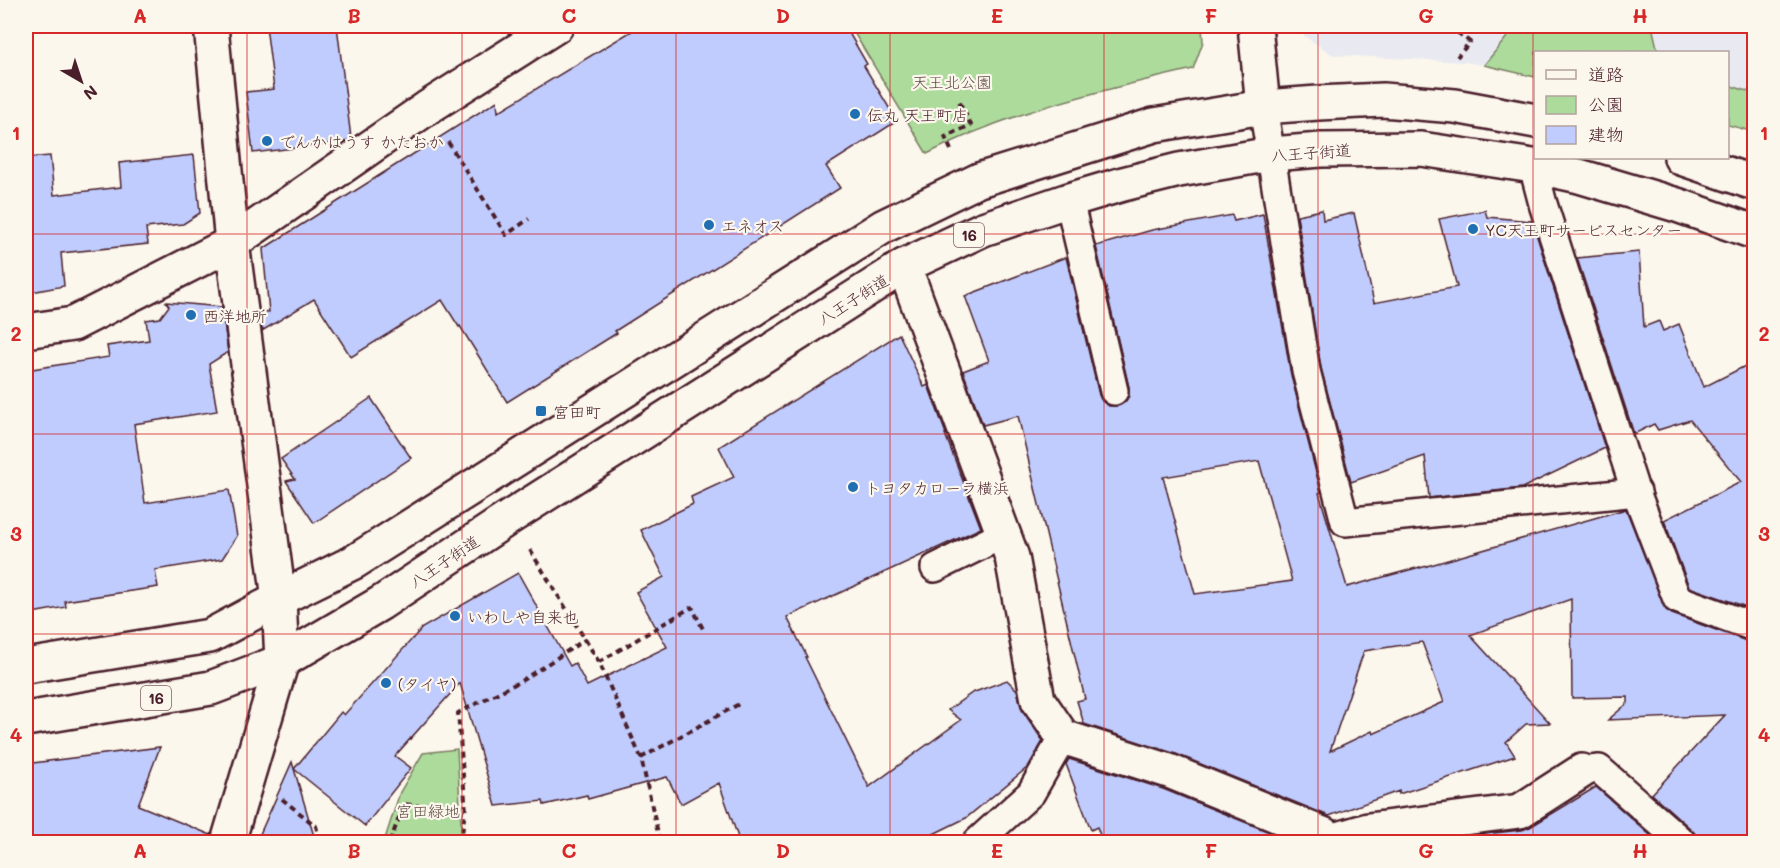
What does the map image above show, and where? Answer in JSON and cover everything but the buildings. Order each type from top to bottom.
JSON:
[{"type":"main road","points":[[211,26],[232,243],[279,599],[282,661],[228,843]]},
{"type":"main road","points":[[26,331],[73,324],[232,243],[427,108],[556,26]]},
{"type":"main road","points":[[1255,26],[1263,107]]},
{"type":"main road","points":[[26,666],[210,636],[354,562],[884,226],[979,180],[1154,125],[1263,107],[1383,100],[1455,106],[1534,121]]},
{"type":"main road","name":"八王子街道","points":[[26,719],[211,688],[282,661],[381,603],[510,517],[904,266],[983,229],[1069,200],[1179,170],[1271,154],[1322,150],[1421,149],[1533,166],[1579,176],[1677,205],[1755,232]]},
{"type":"main road","points":[[1684,159],[1755,183]]},
{"type":"main road","points":[[904,266],[1005,534],[1012,557],[1038,700],[1063,737],[1169,771],[1325,835],[1332,842],[1368,830],[1520,811],[1582,771]]},
{"type":"lane","points":[[1263,107],[1306,370],[1345,522],[1637,492]]},
{"type":"lane","points":[[1533,166],[1543,204],[1637,492],[1677,599],[1755,627]]},
{"type":"lane","points":[[1069,200],[1114,391]]},
{"type":"lane","points":[[935,568],[1005,534]]},
{"type":"lane","points":[[977,843],[1031,793],[1063,737]]},
{"type":"lane","points":[[1582,771],[1599,769],[1682,843]]},
{"type":"path","points":[[1449,26],[1470,42],[1457,57]]},
{"type":"path","points":[[947,143],[945,137],[971,125],[959,101]]},
{"type":"path","points":[[427,108],[506,235],[529,219]]},
{"type":"path","points":[[528,547],[599,662],[641,758],[660,843]]},
{"type":"path","points":[[599,662],[692,608],[703,629]]},
{"type":"path","points":[[461,843],[466,809],[459,712],[521,681],[586,639]]},
{"type":"path","points":[[641,758],[739,704]]},
{"type":"path","points":[[250,771],[316,826],[320,843]]},
{"type":"path","points":[[390,843],[404,804],[466,812],[466,809]]},
{"type":"shaded area","points":[[1303,26],[1754,26],[1754,132],[1729,125],[1729,51],[1534,51],[1534,77],[1464,62],[1333,55],[1304,36]]},
{"type":"green space","name":"天王北公園","points":[[850,26],[1202,26],[1203,42],[1193,69],[1057,103],[991,126],[927,154]]},
{"type":"green space","points":[[1516,26],[1652,26],[1658,51],[1534,51],[1534,77],[1484,65]]},
{"type":"green space","points":[[1729,85],[1754,93],[1754,132],[1729,125]]},
{"type":"green space","name":"宮田緑地","points":[[457,749],[462,842],[384,842],[400,792],[423,753]]},
{"type":"place","name":"伝丸 天王町店","points":[[855,114]]},
{"type":"place","name":"でんかはうす かたおか","points":[[267,141]]},
{"type":"place","name":"エネオス","points":[[709,225]]},
{"type":"place","name":"YC天王町サービスセンター","points":[[1473,229]]},
{"type":"place","name":"西洋地所","points":[[191,315]]},
{"type":"place","name":"宮田町","points":[[541,411]]},
{"type":"place","name":"トヨタカローラ横浜","points":[[853,487]]},
{"type":"place","name":"いわしや自来也","points":[[455,616]]},
{"type":"place","name":"(タイヤ)","points":[[386,683]]}]
